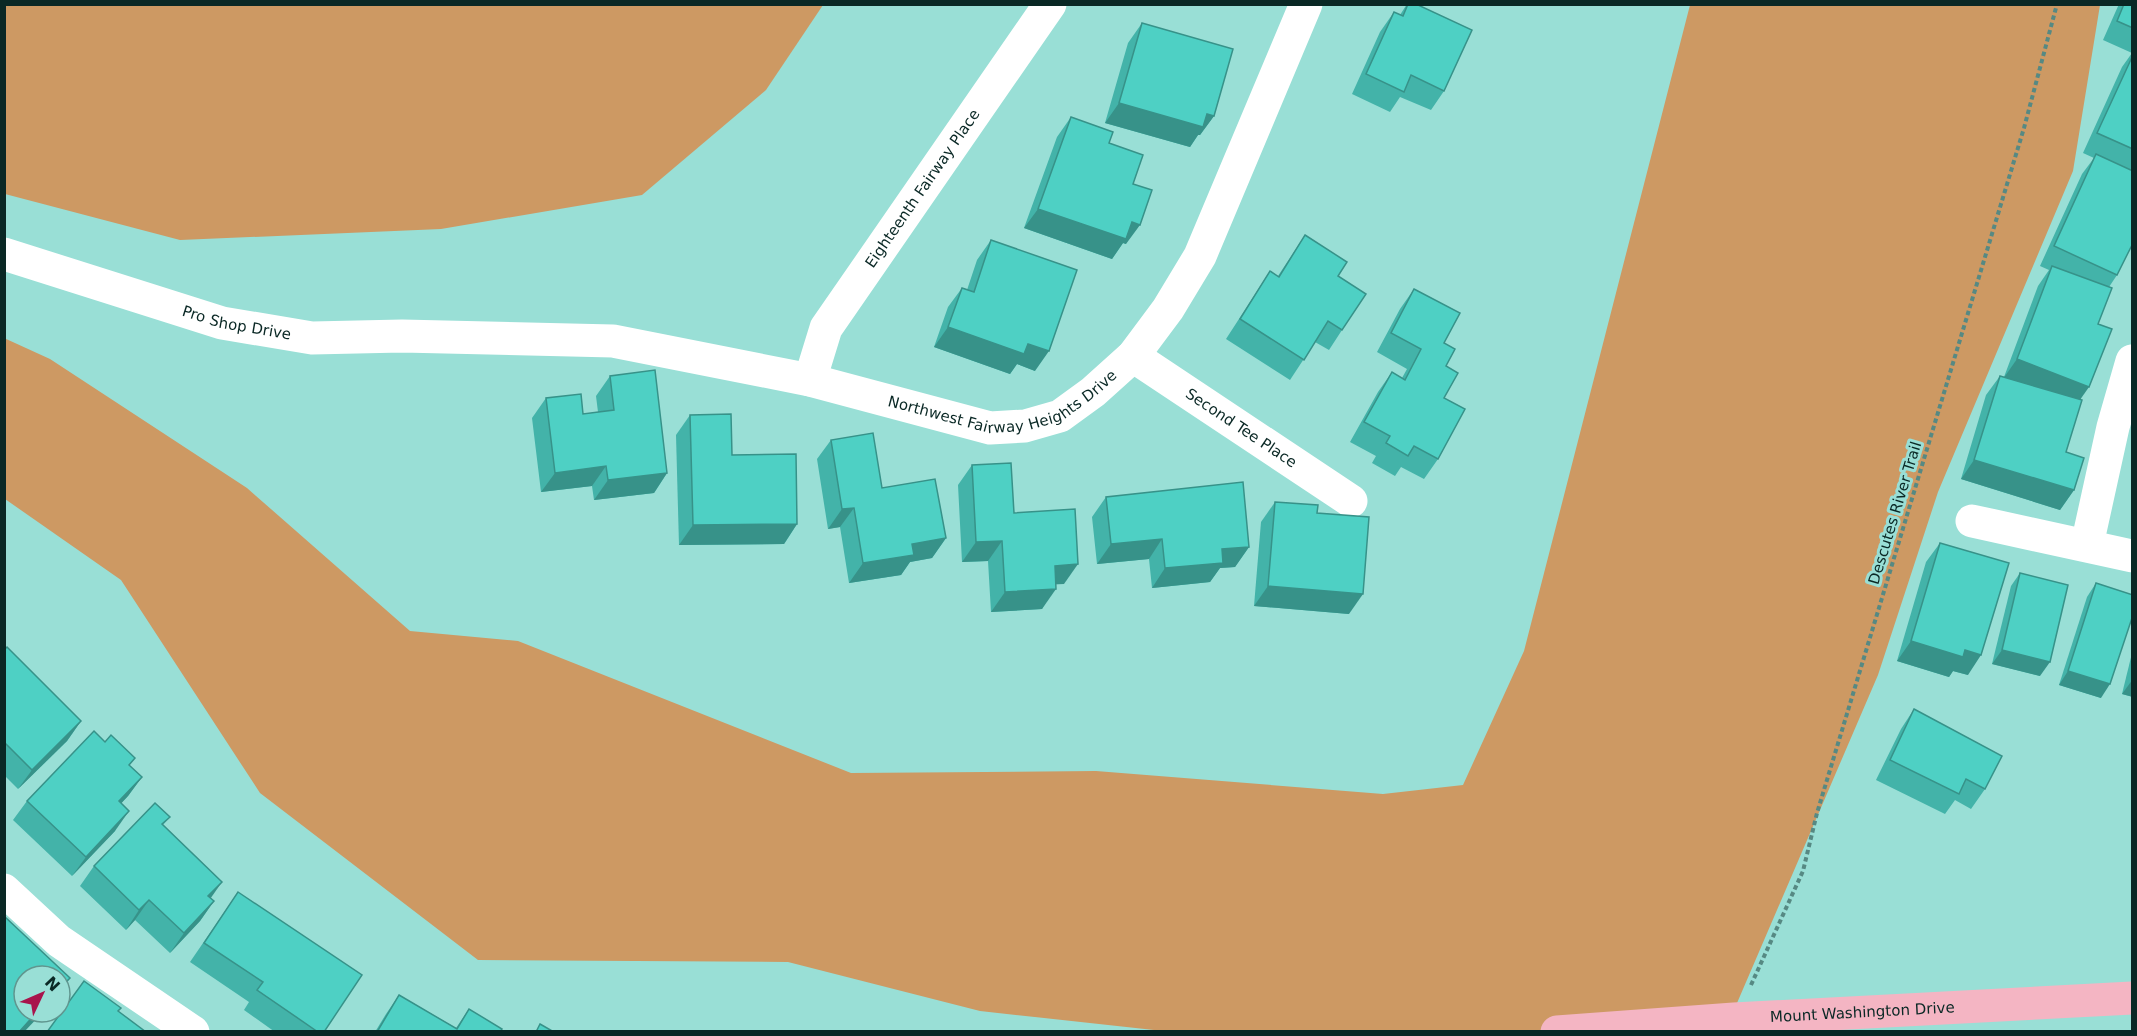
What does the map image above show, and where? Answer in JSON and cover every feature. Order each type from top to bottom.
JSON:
[{"type":"main road","name":"Mount Washington Drive","points":[[1557,1032],[1734,1019],[1890,1021],[2133,998]]},
{"type":"street","name":"Eighteenth Fairway Place","points":[[810,381],[826,328],[1050,4]]},
{"type":"street","name":"Northwest Fairway Heights Drive","points":[[477,338],[613,341],[810,381],[990,428],[1025,426],[1060,416],[1133,356],[1168,309],[1200,256],[1306,4]]},
{"type":"street","name":"Pro Shop Drive","points":[[4,254],[222,323],[312,338],[477,338]]},
{"type":"street","name":"Second Tee Place","points":[[1133,356],[1351,501]]},
{"type":"street","points":[[2087,544],[2113,427],[2133,361]]},
{"type":"street","points":[[1972,521],[2133,555]]},
{"type":"street","points":[[4,890],[59,941],[193,1032]]},
{"type":"path","name":"Descutes River Trail","points":[[1734,1019],[1763,964],[1803,871],[1817,813],[2024,128],[2057,4]]},
{"type":"shaded area","points":[[4,5],[823,5],[766,90],[642,195],[441,229],[180,240],[5,194]]},
{"type":"shaded area","points":[[1690,5],[2100,5],[2073,171],[1938,492],[1878,675],[1725,1031],[1163,1031],[980,1011],[788,962],[478,960],[260,793],[121,580],[5,499],[4,338],[50,359],[247,488],[410,631],[518,641],[851,773],[1096,771],[1383,794],[1463,785],[1524,651]]},
{"type":"building","points":[[1408,4],[1416,4],[1472,30],[1444,91],[1411,75],[1404,92],[1366,74],[1394,12],[1403,16]]},
{"type":"building","points":[[2124,4],[2133,4],[2133,28],[2117,21]]},
{"type":"building","points":[[1142,23],[1233,49],[1214,116],[1207,114],[1203,127],[1119,103]]},
{"type":"building","points":[[2133,55],[2133,149],[2097,133]]},
{"type":"building","points":[[1071,117],[1113,132],[1109,143],[1143,155],[1133,184],[1152,190],[1140,225],[1132,222],[1126,239],[1038,209]]},
{"type":"building","points":[[2096,154],[2133,171],[2133,243],[2117,275],[2054,246]]},
{"type":"building","points":[[1305,235],[1347,262],[1338,276],[1366,294],[1342,330],[1328,321],[1304,360],[1240,319],[1270,271],[1279,277]]},
{"type":"building","points":[[991,240],[1077,270],[1049,351],[1028,344],[1024,354],[948,327],[962,288],[974,292]]},
{"type":"building","points":[[2052,266],[2112,288],[2098,324],[2112,329],[2089,387],[2017,359]]},
{"type":"building","points":[[1414,289],[1460,313],[1444,343],[1455,349],[1446,366],[1458,373],[1444,398],[1465,409],[1438,459],[1414,446],[1408,456],[1386,443],[1390,436],[1364,422],[1392,372],[1405,380],[1421,349],[1391,333]]},
{"type":"building","points":[[655,370],[667,473],[608,480],[606,466],[555,473],[546,398],[581,394],[583,414],[614,410],[610,376]]},
{"type":"building","points":[[2000,376],[2082,400],[2066,452],[2084,458],[2074,490],[1974,460]]},
{"type":"building","points":[[731,414],[732,455],[796,454],[797,524],[693,525],[690,415]]},
{"type":"building","points":[[873,433],[882,488],[935,479],[946,538],[912,544],[914,555],[863,563],[854,508],[842,509],[831,440]]},
{"type":"building","points":[[1011,463],[1014,513],[1075,509],[1078,564],[1055,566],[1056,589],[1005,592],[1002,541],[976,542],[972,465]]},
{"type":"building","points":[[1243,482],[1249,547],[1222,549],[1223,563],[1165,568],[1162,539],[1111,544],[1106,497]]},
{"type":"building","points":[[1275,502],[1318,505],[1317,513],[1369,517],[1363,594],[1268,586]]},
{"type":"building","points":[[1940,543],[2009,563],[1981,655],[1965,650],[1963,657],[1911,641]]},
{"type":"building","points":[[2020,573],[2068,585],[2050,662],[2002,650]]},
{"type":"building","points":[[2096,583],[2133,595],[2133,615],[2110,684],[2068,671]]},
{"type":"building","points":[[7,647],[81,721],[32,770],[4,742],[4,650]]},
{"type":"building","points":[[1914,709],[2002,756],[1985,789],[1966,779],[1959,794],[1890,760]]},
{"type":"building","points":[[94,731],[105,742],[111,735],[135,758],[129,765],[142,777],[119,801],[129,811],[86,857],[27,801]]},
{"type":"building","points":[[155,803],[170,817],[162,824],[222,882],[208,896],[214,901],[184,933],[149,900],[139,910],[94,866]]},
{"type":"building","points":[[238,892],[362,975],[324,1032],[318,1032],[257,990],[263,982],[204,943]]},
{"type":"building","points":[[4,916],[55,964],[12,964],[12,1024],[26,1024],[19,1032],[4,1032]]},
{"type":"building","points":[[84,981],[121,1008],[118,1011],[146,1032],[47,1032],[53,1024],[72,1024],[72,998]]},
{"type":"building","points":[[399,995],[457,1029],[469,1009],[502,1029],[500,1032],[377,1032]]},
{"type":"building","points":[[540,1024],[554,1032],[536,1032]]}]
